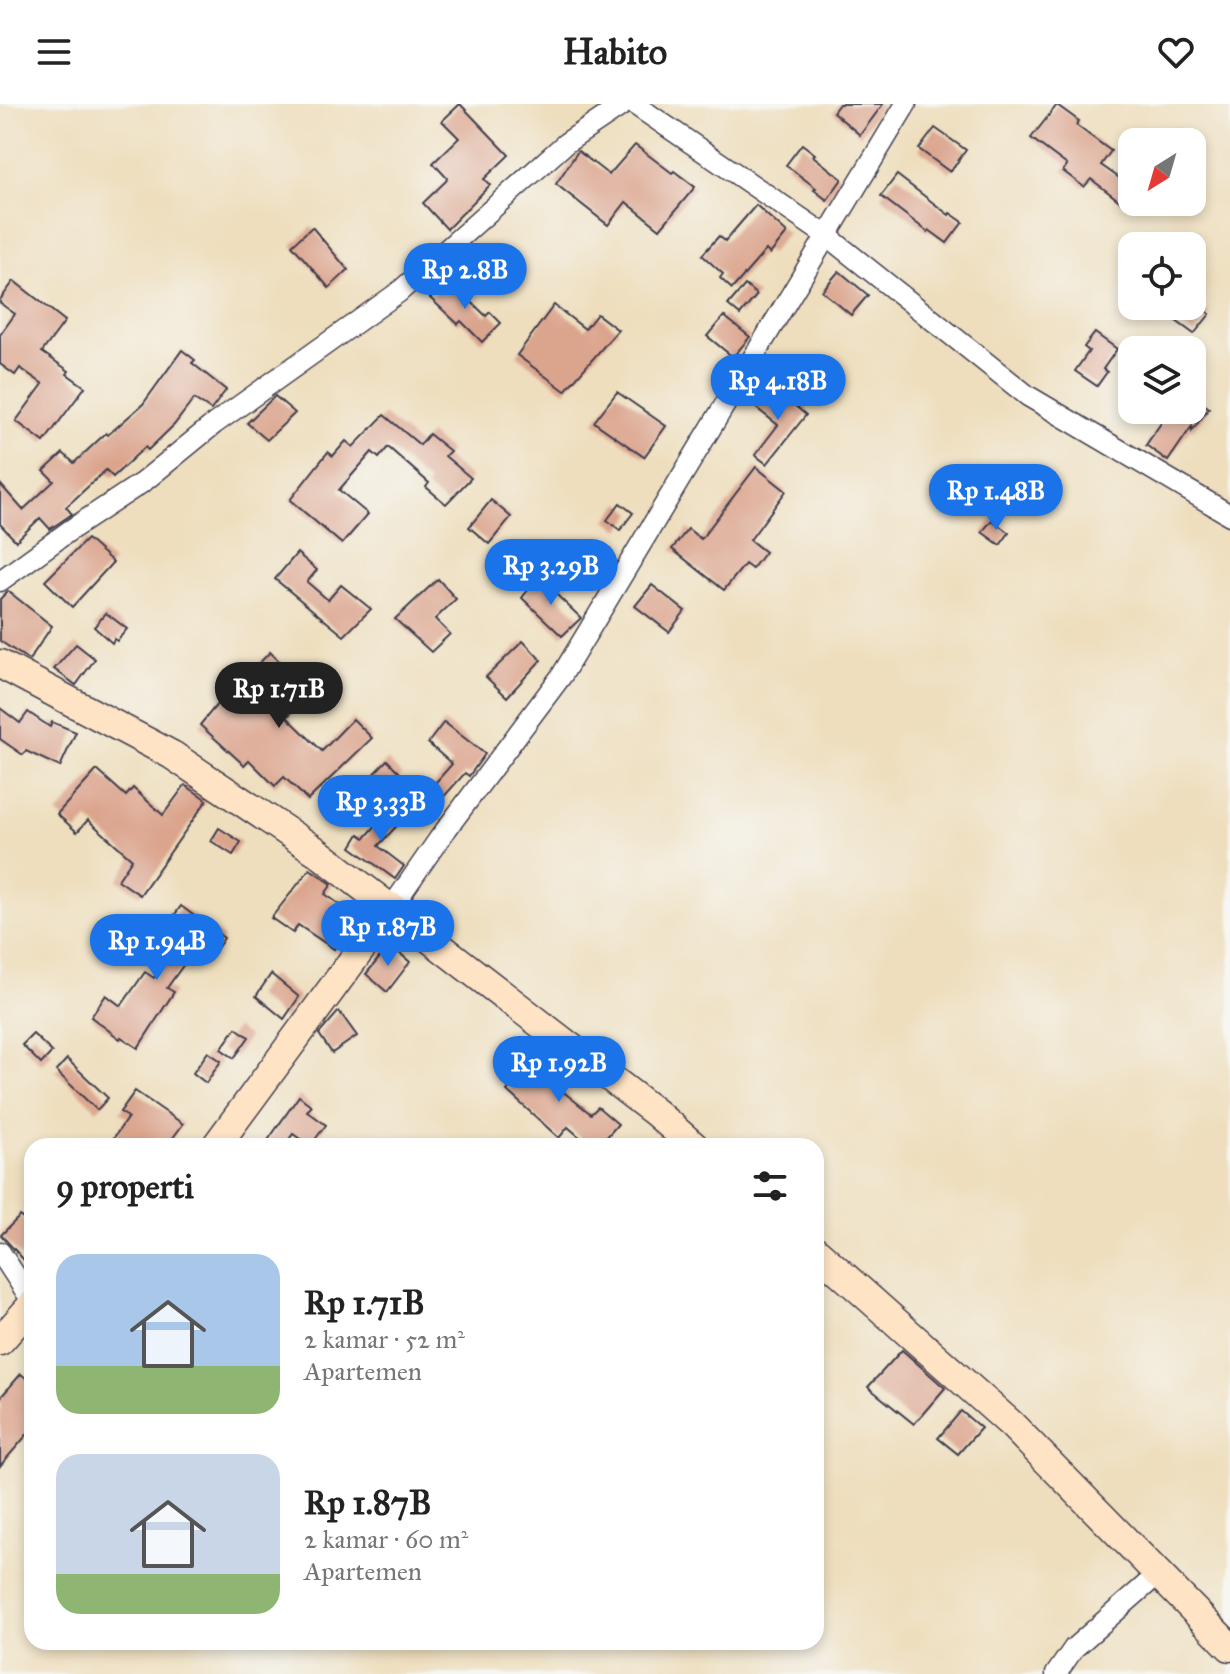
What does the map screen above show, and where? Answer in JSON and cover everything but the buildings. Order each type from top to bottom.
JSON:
[{"type":"street","points":[[0,581],[143,482],[214,424],[399,292],[566,143],[624,104]]},
{"type":"street","points":[[634,104],[827,236],[1028,396],[1230,515]]},
{"type":"street","points":[[222,1138],[562,675],[906,104]]},
{"type":"street","points":[[0,664],[172,755],[316,851],[392,907],[685,1138]]},
{"type":"street","points":[[0,1252],[24,1290]]},
{"type":"street","points":[[824,1258],[1011,1424],[1230,1647]]},
{"type":"street","points":[[0,1341],[24,1312]]},
{"type":"street","points":[[1056,1674],[1074,1648],[1157,1575]]}]
